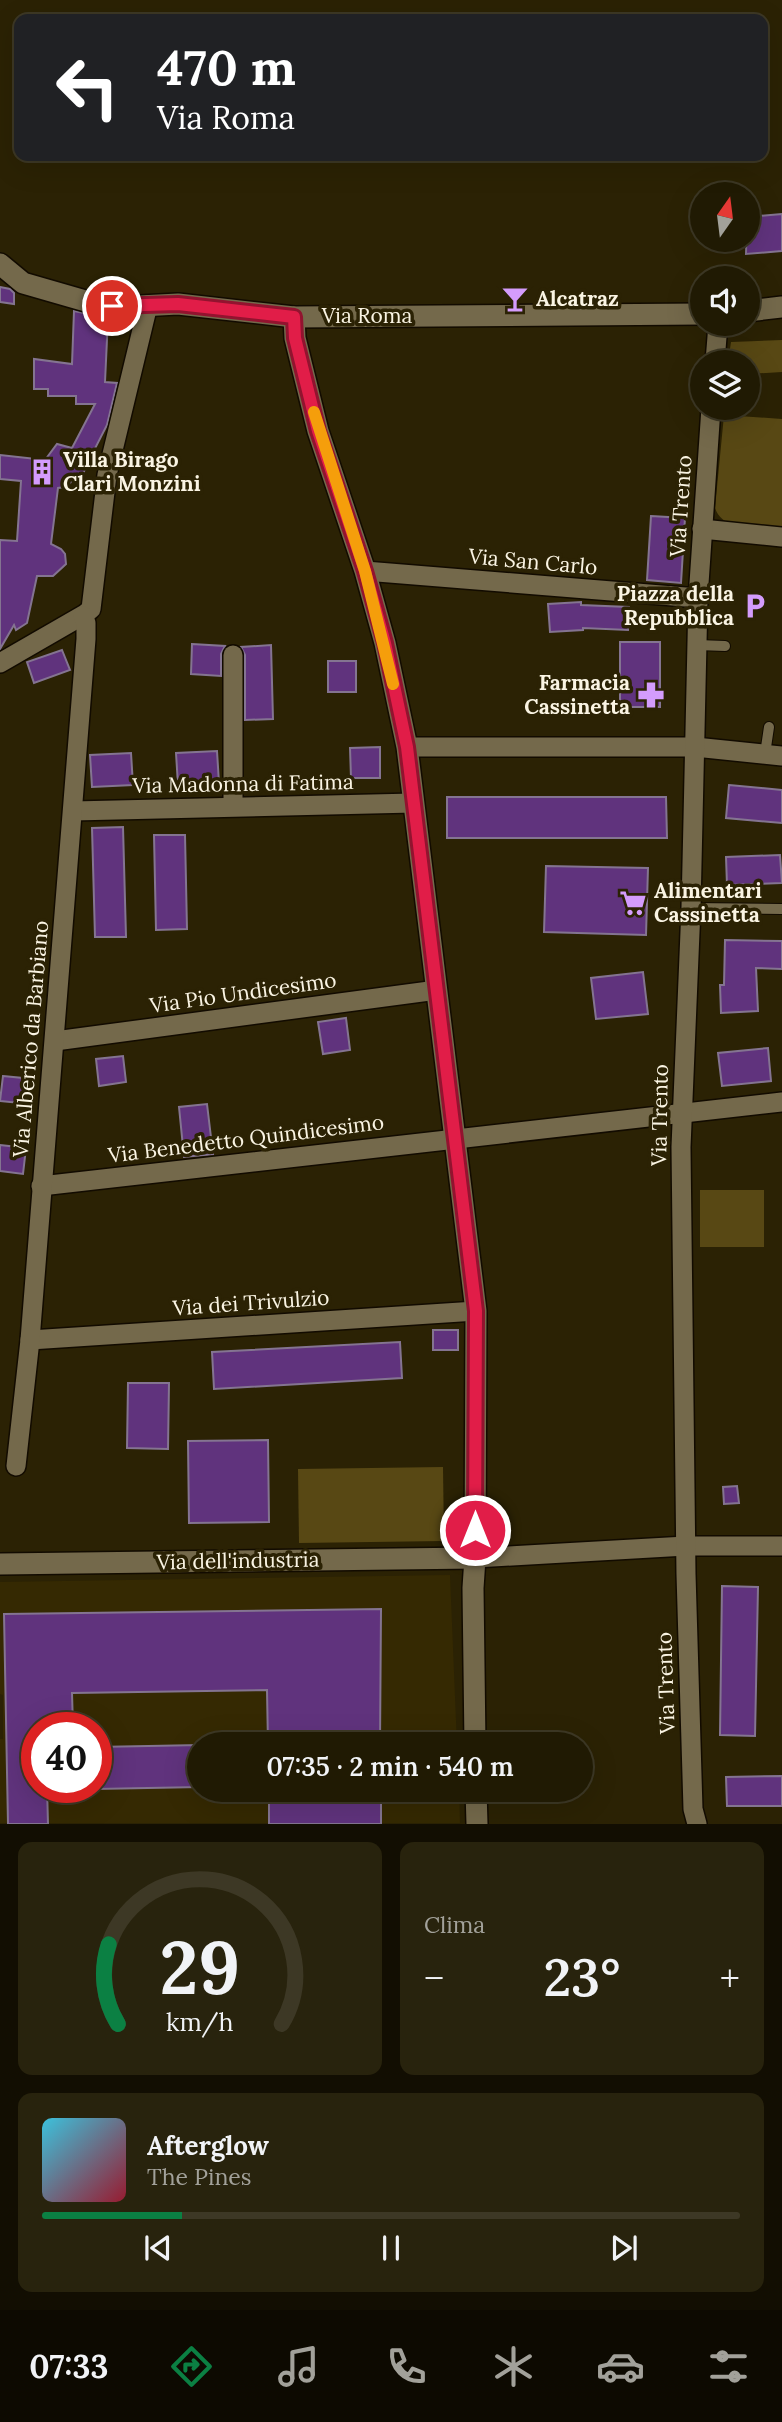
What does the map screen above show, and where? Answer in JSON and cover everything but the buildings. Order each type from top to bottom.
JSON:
[{"type":"street","name":"Via Roma","points":[[0,264],[23,283],[89,302],[121,307],[178,304],[294,317],[690,314]]},
{"type":"street","points":[[0,663],[91,609],[107,475],[148,305]]},
{"type":"street","points":[[760,310],[782,307]]},
{"type":"street","points":[[294,317],[295,338],[318,431],[365,571],[385,643],[407,747],[476,1311],[473,1588],[475,1732]]},
{"type":"street","name":"Via Trento","points":[[697,1824],[693,1809],[686,1546],[682,1114],[691,908],[698,598],[710,420]]},
{"type":"street","points":[[702,529],[782,537]]},
{"type":"street","name":"Via San Carlo","points":[[365,571],[698,598]]},
{"type":"street","name":"Via Alberico da Barbiano","points":[[16,1466],[30,1340],[55,1041],[86,639],[83,616]]},
{"type":"street","points":[[233,655],[233,806]]},
{"type":"street","points":[[407,747],[695,747],[774,755]]},
{"type":"street","name":"Via Madonna di Fatima","points":[[73,811],[414,803]]},
{"type":"street","name":"Via Pio Undicesimo","points":[[55,1041],[437,990]]},
{"type":"street","name":"Via Benedetto Quindicesimo","points":[[41,1186],[782,1102]]},
{"type":"street","name":"Via dei Trivulzio","points":[[30,1340],[476,1311]]},
{"type":"street","points":[[475,1558],[686,1546],[782,1546]]},
{"type":"street","name":"Via dell'industria","points":[[0,1564],[475,1558]]},
{"type":"street","points":[[476,1802],[477,1824]]},
{"type":"lane","points":[[697,645],[725,646]]},
{"type":"lane","points":[[769,727],[774,755]]},
{"type":"lane","points":[[691,908],[782,909]]},
{"type":"shaded area","points":[[782,340],[782,372],[760,373],[760,350],[730,350],[731,342]]},
{"type":"shaded area","points":[[782,419],[782,529],[734,525],[719,516],[715,508],[724,420]]},
{"type":"shaded area","points":[[700,1190],[764,1190],[764,1247],[700,1247]]},
{"type":"shaded area","points":[[443,1467],[444,1541],[299,1543],[298,1469]]},
{"type":"shaded area","points":[[450,1575],[456,1732],[187,1732],[187,1802],[459,1802],[460,1823],[0,1823],[3,1695],[0,1694],[0,1582]]},
{"type":"slow traffic","points":[[314,412],[365,571],[393,684]]},
{"type":"place","name":"Alcatraz","points":[[515,299]]},
{"type":"place","name":"Villa Birago Clari Monzini","points":[[42,472]]},
{"type":"place","name":"Piazza della Repubblica","points":[[755,606]]},
{"type":"place","name":"Farmacia Cassinetta","points":[[651,695]]},
{"type":"place","name":"Alimentari Cassinetta","points":[[633,903]]},
{"type":"route","points":[[112,306],[178,304],[294,317],[295,338],[318,431],[365,571],[385,643],[407,747],[476,1311],[475,1530]]}]
